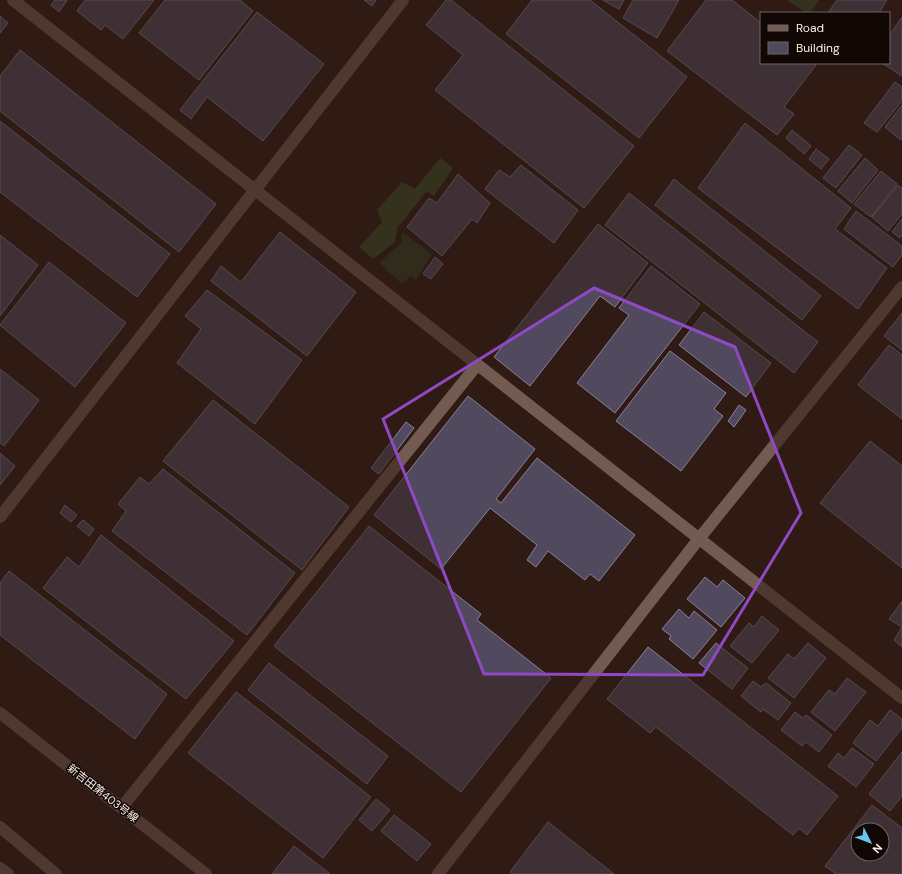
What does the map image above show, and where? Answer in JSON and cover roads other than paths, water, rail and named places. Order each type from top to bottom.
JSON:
[{"type":"street","points":[[13,0],[477,365],[570,436],[698,540],[902,698]]},
{"type":"street","points":[[0,517],[403,0]]},
{"type":"street","points":[[438,874],[698,540],[902,287]]},
{"type":"street","points":[[122,807],[477,365]]},
{"type":"street","name":"新吉田第403号線","points":[[0,713],[206,874]]},
{"type":"street","points":[[0,827],[56,874]]},
{"type":"street","points":[[0,868],[8,874]]}]
